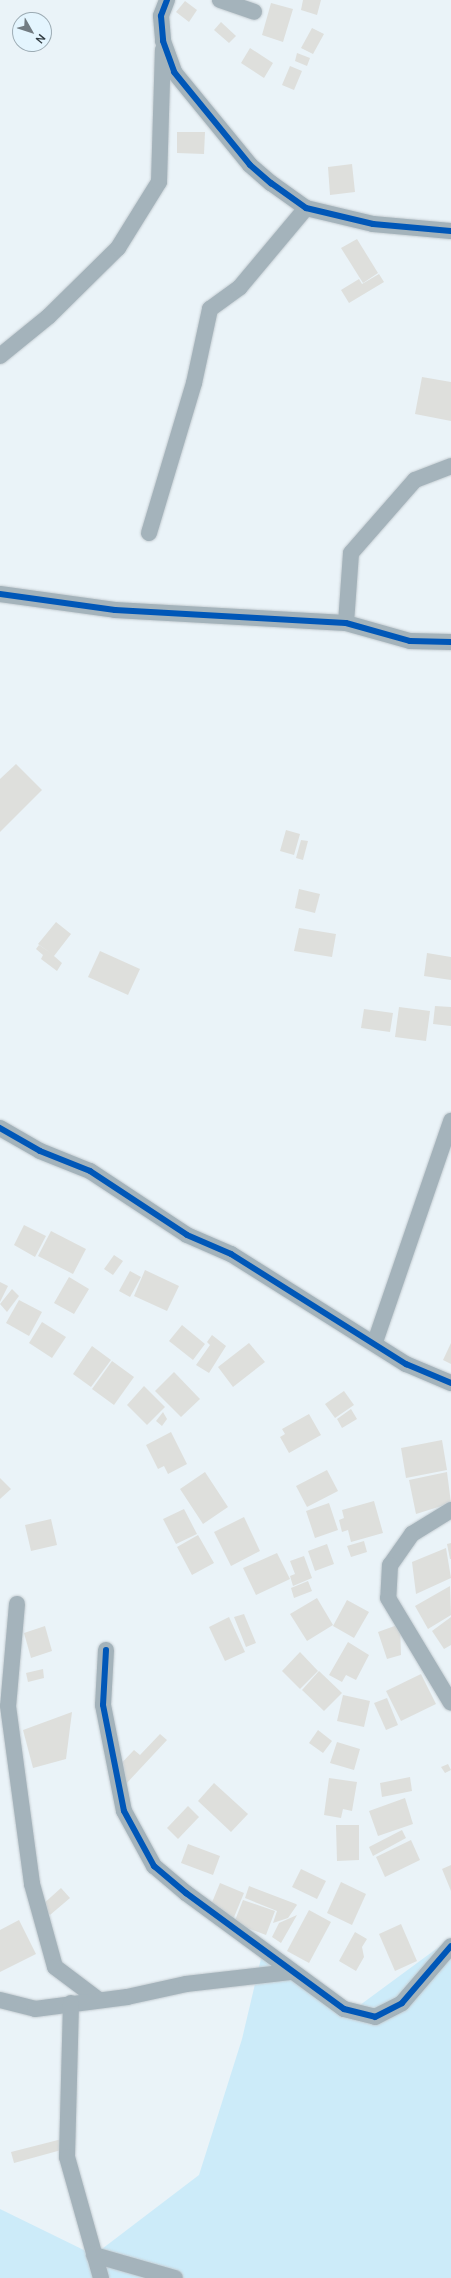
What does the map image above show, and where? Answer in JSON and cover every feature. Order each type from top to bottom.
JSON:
[{"type":"street","points":[[0,356],[49,316],[118,248],[159,182],[163,41],[161,16],[167,0]]},
{"type":"street","points":[[220,0],[254,12]]},
{"type":"street","points":[[163,41],[174,72],[250,165],[306,208],[373,224],[451,231]]},
{"type":"street","points":[[149,533],[194,383],[210,309],[240,287],[306,208]]},
{"type":"street","points":[[346,623],[350,553],[415,480],[451,466]]},
{"type":"street","points":[[0,594],[116,610],[346,623],[410,641],[451,642]]},
{"type":"street","points":[[375,1342],[451,1121]]},
{"type":"street","points":[[0,1128],[40,1151],[90,1171],[150,1213],[187,1235],[231,1254],[375,1342],[406,1364],[451,1383]]},
{"type":"street","points":[[451,1510],[412,1534],[394,1558],[390,1565],[388,1598],[451,1702]]},
{"type":"street","points":[[17,1604],[8,1706],[32,1884],[55,1966],[99,2000]]},
{"type":"street","points":[[106,1650],[103,1705],[124,1812],[154,1866],[290,1972],[344,2009],[376,2016],[402,2003],[451,1946]]},
{"type":"street","points":[[0,2000],[35,2009],[99,2000],[186,1984],[290,1972]]},
{"type":"street","points":[[71,2003],[67,2157],[101,2278]]},
{"type":"street","points":[[94,2255],[175,2278]]},
{"type":"shaded area","points":[[451,1938],[451,2278],[0,2278],[0,2209],[94,2255],[199,2175],[242,2039],[263,1950],[356,2008]]},
{"type":"building","points":[[303,0],[321,0],[317,15],[301,10]]},
{"type":"building","points":[[185,1],[197,10],[189,22],[176,12]]},
{"type":"building","points":[[271,3],[293,9],[283,42],[262,35]]},
{"type":"building","points":[[221,22],[236,36],[229,43],[214,30]]},
{"type":"building","points":[[312,28],[324,34],[313,54],[301,48]]},
{"type":"building","points":[[250,48],[273,63],[264,78],[241,63]]},
{"type":"building","points":[[297,53],[310,58],[307,66],[295,61]]},
{"type":"building","points":[[290,66],[302,71],[294,90],[282,85]]},
{"type":"building","points":[[177,132],[205,132],[204,154],[177,153]]},
{"type":"building","points":[[352,164],[355,192],[330,195],[328,167]]},
{"type":"building","points":[[357,239],[378,273],[363,283],[341,248]]},
{"type":"building","points":[[379,274],[384,282],[349,303],[341,290],[359,279],[362,284]]},
{"type":"building","points":[[422,377],[451,382],[451,421],[415,414]]},
{"type":"building","points":[[16,764],[42,790],[0,832],[0,779]]},
{"type":"building","points":[[286,830],[300,834],[294,855],[280,851]]},
{"type":"building","points":[[301,840],[308,841],[303,860],[296,858]]},
{"type":"building","points":[[299,889],[320,894],[315,913],[295,908]]},
{"type":"building","points":[[56,922],[71,934],[54,956],[62,963],[57,971],[41,959],[43,955],[36,949],[39,945],[52,954],[38,944]]},
{"type":"building","points":[[299,928],[336,934],[332,957],[294,951]]},
{"type":"building","points":[[100,951],[140,969],[128,995],[88,977]]},
{"type":"building","points":[[427,953],[451,957],[451,980],[424,976]]},
{"type":"building","points":[[435,1006],[451,1007],[451,1026],[433,1024]]},
{"type":"building","points":[[399,1007],[430,1011],[426,1041],[395,1037]]},
{"type":"building","points":[[364,1009],[393,1013],[390,1032],[361,1028]]},
{"type":"building","points":[[24,1225],[46,1236],[35,1257],[14,1245]]},
{"type":"building","points":[[51,1231],[86,1249],[73,1274],[38,1256]]},
{"type":"building","points":[[114,1255],[123,1261],[113,1275],[104,1269]]},
{"type":"building","points":[[145,1270],[179,1286],[167,1311],[134,1296]]},
{"type":"building","points":[[130,1271],[141,1277],[130,1297],[119,1291]]},
{"type":"building","points":[[69,1277],[89,1289],[74,1314],[54,1303]]},
{"type":"building","points":[[0,1282],[8,1286],[0,1302]]},
{"type":"building","points":[[12,1289],[19,1296],[7,1312],[0,1304]]},
{"type":"building","points":[[19,1300],[42,1312],[29,1336],[6,1323]]},
{"type":"building","points":[[42,1322],[66,1337],[52,1358],[29,1343]]},
{"type":"building","points":[[182,1325],[205,1344],[193,1360],[169,1341]]},
{"type":"building","points":[[212,1335],[226,1346],[209,1373],[196,1365],[210,1345],[207,1342]]},
{"type":"building","points":[[249,1343],[265,1362],[233,1387],[218,1367]]},
{"type":"building","points":[[451,1343],[451,1364],[443,1360]]},
{"type":"building","points":[[92,1346],[111,1360],[91,1387],[73,1374]]},
{"type":"building","points":[[112,1361],[134,1377],[114,1405],[92,1389]]},
{"type":"building","points":[[174,1372],[200,1399],[181,1417],[155,1391]]},
{"type":"building","points":[[144,1386],[165,1407],[147,1425],[127,1405]]},
{"type":"building","points":[[344,1391],[354,1405],[335,1418],[325,1404]]},
{"type":"building","points":[[351,1409],[357,1419],[342,1428],[337,1419]]},
{"type":"building","points":[[163,1412],[167,1419],[162,1426],[156,1421]]},
{"type":"building","points":[[309,1414],[321,1435],[289,1453],[280,1437],[285,1434],[282,1429]]},
{"type":"building","points":[[171,1432],[187,1464],[168,1474],[164,1466],[158,1469],[146,1445]]},
{"type":"building","points":[[442,1440],[447,1470],[406,1478],[401,1448]]},
{"type":"building","points":[[327,1470],[338,1491],[307,1507],[296,1486]]},
{"type":"building","points":[[205,1472],[228,1507],[203,1524],[180,1489]]},
{"type":"building","points":[[447,1472],[451,1503],[416,1514],[409,1480]]},
{"type":"building","points":[[0,1478],[11,1489],[0,1499]]},
{"type":"building","points":[[374,1501],[383,1533],[351,1542],[348,1530],[342,1532],[339,1520],[344,1518],[342,1510]]},
{"type":"building","points":[[329,1503],[338,1530],[315,1538],[306,1511]]},
{"type":"building","points":[[184,1509],[197,1534],[176,1544],[163,1519]]},
{"type":"building","points":[[244,1517],[260,1551],[231,1566],[214,1532]]},
{"type":"building","points":[[51,1519],[57,1545],[31,1551],[25,1525]]},
{"type":"building","points":[[198,1535],[214,1563],[192,1575],[177,1547]]},
{"type":"building","points":[[364,1541],[367,1552],[351,1557],[347,1546]]},
{"type":"building","points":[[451,1543],[451,1559],[450,1559],[447,1544]]},
{"type":"building","points":[[327,1544],[334,1564],[315,1571],[308,1551]]},
{"type":"building","points":[[446,1548],[451,1578],[416,1594],[412,1562]]},
{"type":"building","points":[[277,1553],[290,1579],[256,1595],[243,1568]]},
{"type":"building","points":[[304,1556],[312,1578],[293,1586],[290,1576],[295,1574],[290,1561]]},
{"type":"building","points":[[308,1581],[312,1591],[294,1598],[291,1588]]},
{"type":"building","points":[[450,1586],[451,1615],[428,1629],[415,1606]]},
{"type":"building","points":[[317,1598],[333,1625],[307,1641],[290,1614]]},
{"type":"building","points":[[347,1600],[369,1612],[354,1638],[333,1626]]},
{"type":"building","points":[[244,1614],[256,1643],[246,1647],[234,1617]]},
{"type":"building","points":[[229,1617],[245,1652],[225,1661],[209,1627]]},
{"type":"building","points":[[451,1617],[451,1645],[444,1649],[432,1631]]},
{"type":"building","points":[[400,1624],[401,1655],[387,1659],[378,1632]]},
{"type":"building","points":[[45,1626],[52,1651],[31,1658],[24,1633]]},
{"type":"building","points":[[348,1642],[369,1655],[356,1680],[346,1675],[342,1682],[329,1675]]},
{"type":"building","points":[[300,1652],[318,1671],[300,1689],[282,1671]]},
{"type":"building","points":[[43,1669],[44,1678],[28,1682],[26,1673]]},
{"type":"building","points":[[319,1671],[342,1693],[324,1711],[302,1690]]},
{"type":"building","points":[[421,1674],[436,1704],[401,1721],[386,1691]]},
{"type":"building","points":[[343,1695],[370,1701],[364,1727],[337,1721]]},
{"type":"building","points":[[387,1698],[398,1725],[386,1730],[374,1703]]},
{"type":"building","points":[[72,1712],[66,1759],[33,1768],[23,1730]]},
{"type":"building","points":[[318,1730],[332,1741],[323,1753],[309,1743]]},
{"type":"building","points":[[160,1734],[167,1740],[125,1785],[112,1773],[134,1750],[140,1755]]},
{"type":"building","points":[[337,1742],[360,1749],[354,1770],[330,1763]]},
{"type":"building","points":[[448,1764],[451,1770],[445,1773],[441,1767]]},
{"type":"building","points":[[410,1777],[412,1791],[382,1797],[380,1783]]},
{"type":"building","points":[[329,1778],[357,1782],[352,1811],[343,1809],[341,1818],[324,1815]]},
{"type":"building","points":[[214,1783],[248,1814],[231,1832],[198,1801]]},
{"type":"building","points":[[405,1798],[413,1824],[378,1836],[369,1811]]},
{"type":"building","points":[[188,1806],[199,1817],[178,1839],[167,1828]]},
{"type":"building","points":[[336,1825],[359,1825],[359,1860],[337,1861]]},
{"type":"building","points":[[402,1830],[406,1838],[373,1856],[369,1847]]},
{"type":"building","points":[[411,1840],[420,1860],[385,1877],[376,1857]]},
{"type":"building","points":[[188,1844],[220,1856],[213,1875],[181,1863]]},
{"type":"building","points":[[451,1865],[451,1891],[442,1869]]},
{"type":"building","points":[[301,1869],[326,1881],[317,1899],[292,1887]]},
{"type":"building","points":[[341,1882],[366,1894],[352,1925],[327,1913]]},
{"type":"building","points":[[220,1883],[244,1893],[232,1922],[208,1912]]},
{"type":"building","points":[[249,1886],[297,1905],[288,1918],[273,1923],[277,1911],[245,1898]]},
{"type":"building","points":[[61,1888],[70,1898],[50,1915],[42,1905]]},
{"type":"building","points":[[243,1900],[275,1911],[266,1935],[234,1923]]},
{"type":"building","points":[[309,1910],[331,1922],[309,1963],[287,1951]]},
{"type":"building","points":[[297,1915],[281,1943],[272,1937],[279,1923]]},
{"type":"building","points":[[19,1920],[36,1954],[0,1972],[0,1930]]},
{"type":"building","points":[[401,1924],[417,1961],[395,1971],[379,1934]]},
{"type":"building","points":[[355,1932],[367,1939],[362,1947],[364,1957],[356,1971],[339,1961]]},
{"type":"building","points":[[62,2139],[65,2149],[14,2163],[11,2152]]},
{"type":"cycle path","points":[[167,0],[161,16],[163,41],[174,72],[250,165],[271,183],[306,208],[373,224],[451,231]]},
{"type":"cycle path","points":[[0,594],[115,610],[346,623],[410,641],[451,642]]},
{"type":"cycle path","points":[[0,1128],[40,1151],[90,1171],[187,1235],[231,1254],[406,1364],[451,1383]]},
{"type":"cycle path","points":[[106,1650],[103,1705],[124,1811],[154,1866],[186,1893],[344,2009],[375,2017],[402,2003],[451,1946]]}]
